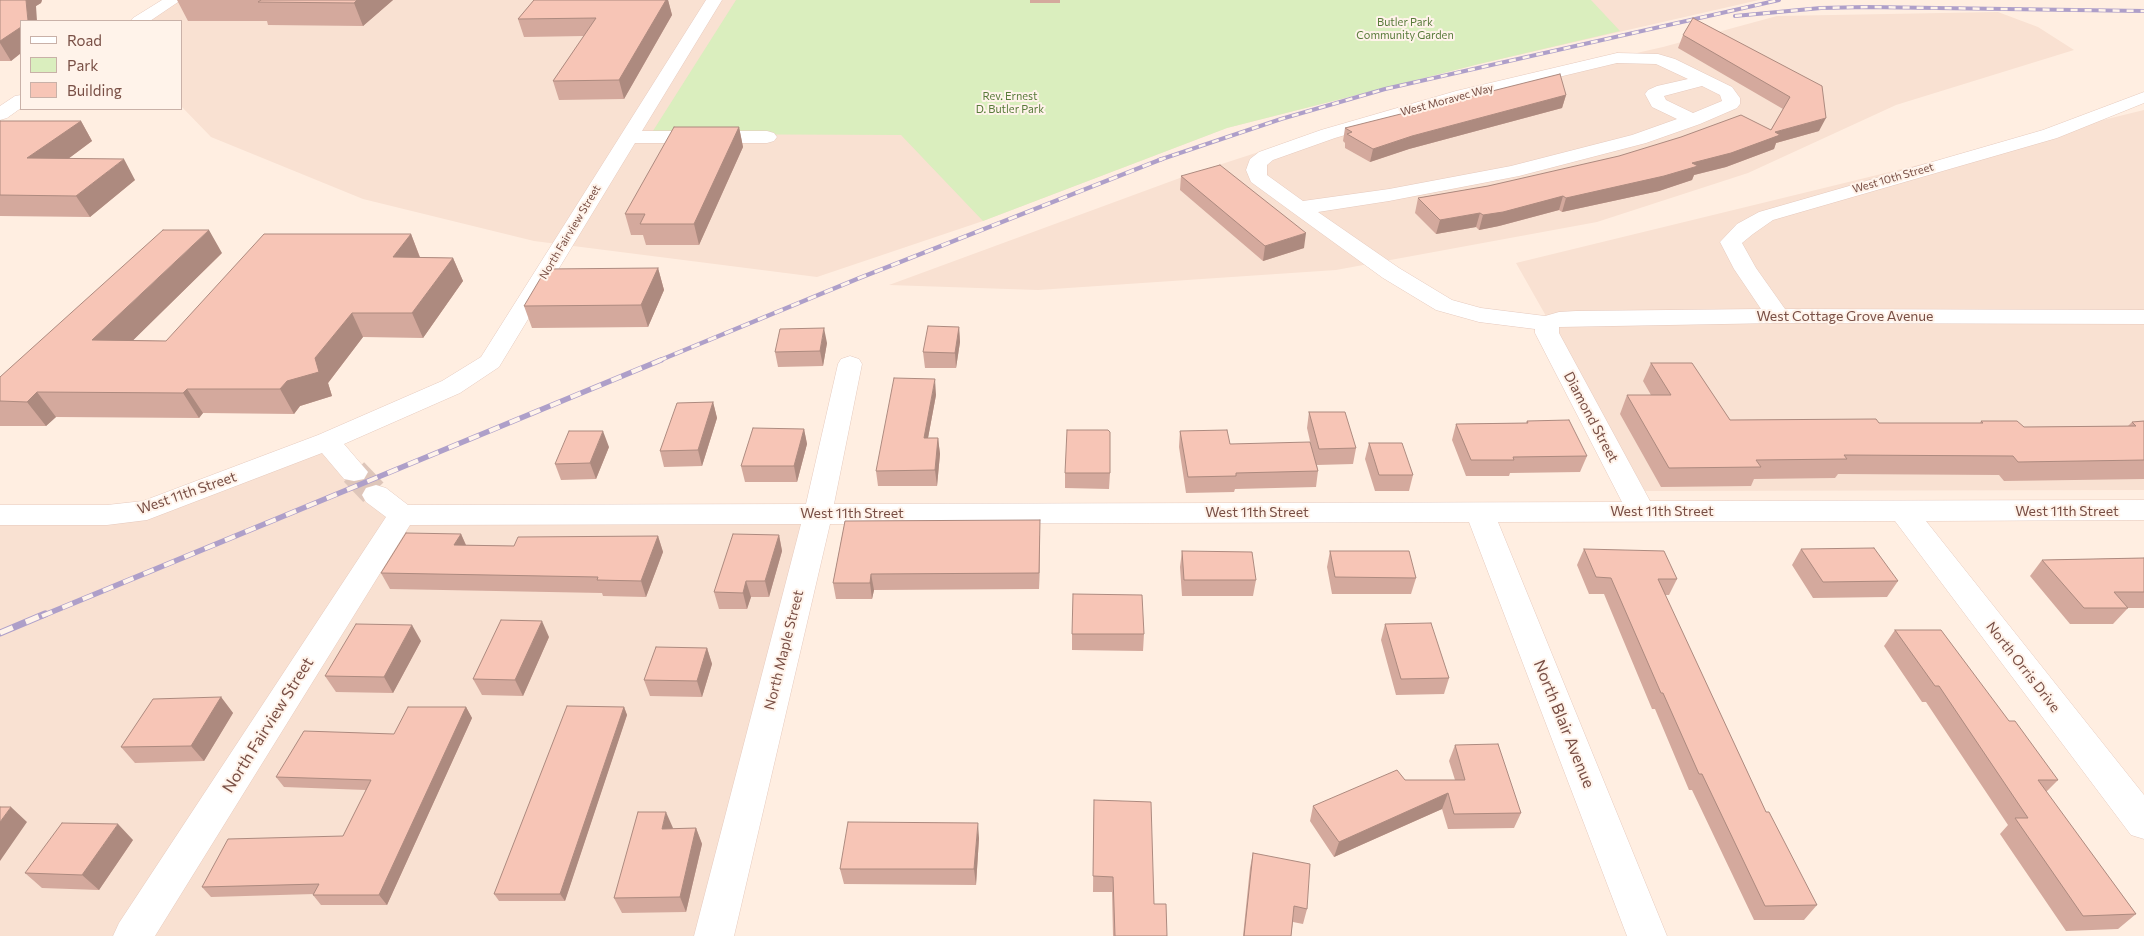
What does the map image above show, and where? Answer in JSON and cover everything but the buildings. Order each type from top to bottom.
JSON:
[{"type":"street","points":[[141,20],[173,0]]},
{"type":"street","name":"North Fairview Street","points":[[328,441],[451,387],[490,362],[714,0]]},
{"type":"street","name":"West Moravec Way","points":[[1299,208],[1389,195],[1512,172],[1639,139],[1727,106],[1732,101],[1726,92],[1669,62],[1617,58],[1462,95],[1328,134],[1266,156],[1257,163],[1258,178],[1299,208],[1411,287],[1444,304],[1479,315],[1548,323]]},
{"type":"street","points":[[1693,120],[1663,106],[1655,99],[1654,94],[1704,80]]},
{"type":"street","points":[[0,95],[20,95]]},
{"type":"street","name":"West 10th Street","points":[[1778,316],[1744,269],[1731,242],[1766,216],[2050,134],[2144,97]]},
{"type":"street","points":[[0,114],[20,101]]},
{"type":"street","points":[[628,137],[767,137]]},
{"type":"street","name":"West Cottage Grove Avenue","points":[[1548,323],[1559,319],[1576,318],[1778,316],[2144,317]]},
{"type":"street","name":"Diamond Street","points":[[1548,323],[1547,333],[1641,511]]},
{"type":"street","name":"North Maple Street","points":[[714,936],[818,513],[850,364]]},
{"type":"street","points":[[328,441],[354,472]]},
{"type":"street","name":"West 11th Street","points":[[0,515],[107,515],[147,510],[328,441]]},
{"type":"street","name":"North Fairview Street","points":[[133,936],[389,505]]},
{"type":"street","name":"West 11th Street","points":[[389,505],[818,513],[2144,510]]},
{"type":"street","name":"North Orris Drive","points":[[1903,511],[2144,823]]},
{"type":"street","name":"North Blair Avenue","points":[[1480,512],[1647,936]]},
{"type":"shaded area","points":[[173,0],[1759,0],[1479,64],[1227,128],[983,221],[817,277],[534,241],[363,199],[211,137],[182,107],[182,20],[143,20]]},
{"type":"shaded area","points":[[1998,12],[2038,27],[2074,50],[1896,105],[1748,173],[1597,222],[1336,270],[1038,290],[889,285],[1188,175],[1391,109],[1663,47],[1777,16]]},
{"type":"shaded area","points":[[2144,110],[2144,490],[1645,491],[1516,263]]},
{"type":"shaded area","points":[[323,447],[398,511],[819,517],[717,936],[0,936],[0,512],[150,512]]},
{"type":"green space","name":"Rev. Ernest D. Butler Park","points":[[736,0],[1591,0],[1620,31],[1479,64],[1227,128],[983,221],[901,135],[651,134]]},
{"type":"tunnel","points":[[354,472],[376,495]]},
{"type":"railway","points":[[1159,160],[1281,119],[1385,89],[1779,0]]},
{"type":"railway","points":[[1735,16],[1821,8],[1867,7],[2144,11]]},
{"type":"railway","points":[[658,361],[857,279],[1162,159]]},
{"type":"railway","points":[[42,616],[661,360]]},
{"type":"railway","points":[[0,633],[45,614]]},
{"type":"park label","name":"Butler Park Community Garden","points":[[1405,28]]}]
